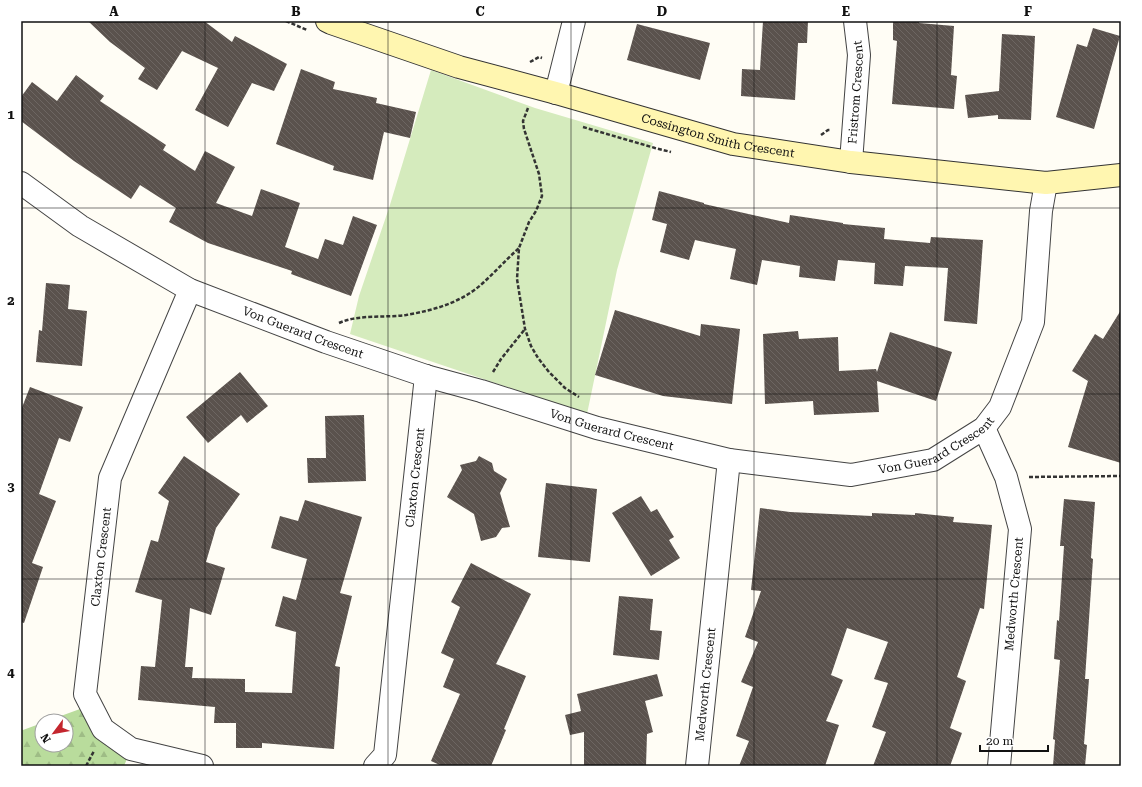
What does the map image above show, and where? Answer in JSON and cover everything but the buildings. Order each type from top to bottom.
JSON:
[{"type":"street","name":"Cossington Smith Crescent","points":[[327,21],[459,67],[556,93],[733,144],[852,162],[1046,183],[1121,175]]},
{"type":"street","points":[[556,93],[574,21]]},
{"type":"street","name":"Fristrom Crescent","points":[[852,162],[859,54],[856,21]]},
{"type":"street","name":"Von Guerard Crescent","points":[[21,183],[80,226],[190,290],[326,342],[426,376],[481,391],[597,428],[729,460],[851,475],[933,460],[984,428],[1000,407],[1034,322],[1041,210],[1046,183]]},
{"type":"street","name":"Claxton Crescent","points":[[190,290],[110,478],[85,694],[103,729],[131,749],[202,766]]},
{"type":"street","name":"Claxton Crescent","points":[[375,766],[385,755],[426,376]]},
{"type":"street","name":"Medworth Crescent","points":[[984,428],[1006,477],[1020,529],[999,766]]},
{"type":"street","name":"Medworth Crescent","points":[[698,766],[729,460]]},
{"type":"path","points":[[525,64],[539,57],[562,66]]},
{"type":"path","points":[[528,108],[523,121],[524,129],[539,174],[542,196],[536,211],[529,222],[520,248],[517,279],[525,329],[531,346],[538,358],[565,388],[584,400],[594,416],[597,428]]},
{"type":"path","points":[[818,136],[828,130],[853,134]]},
{"type":"path","points":[[326,342],[332,329],[341,322],[357,318],[406,315],[453,303],[485,282],[520,248]]},
{"type":"path","points":[[481,391],[501,359],[525,329]]},
{"type":"path","points":[[1025,477],[1121,476]]},
{"type":"green space","points":[[431,70],[535,108],[653,143],[617,270],[587,414],[350,334],[359,296],[389,208]]},
{"type":"green space","points":[[91,705],[131,749],[124,766],[21,766],[21,729],[23,730],[34,726],[34,753],[74,753],[74,713],[69,713]]}]
